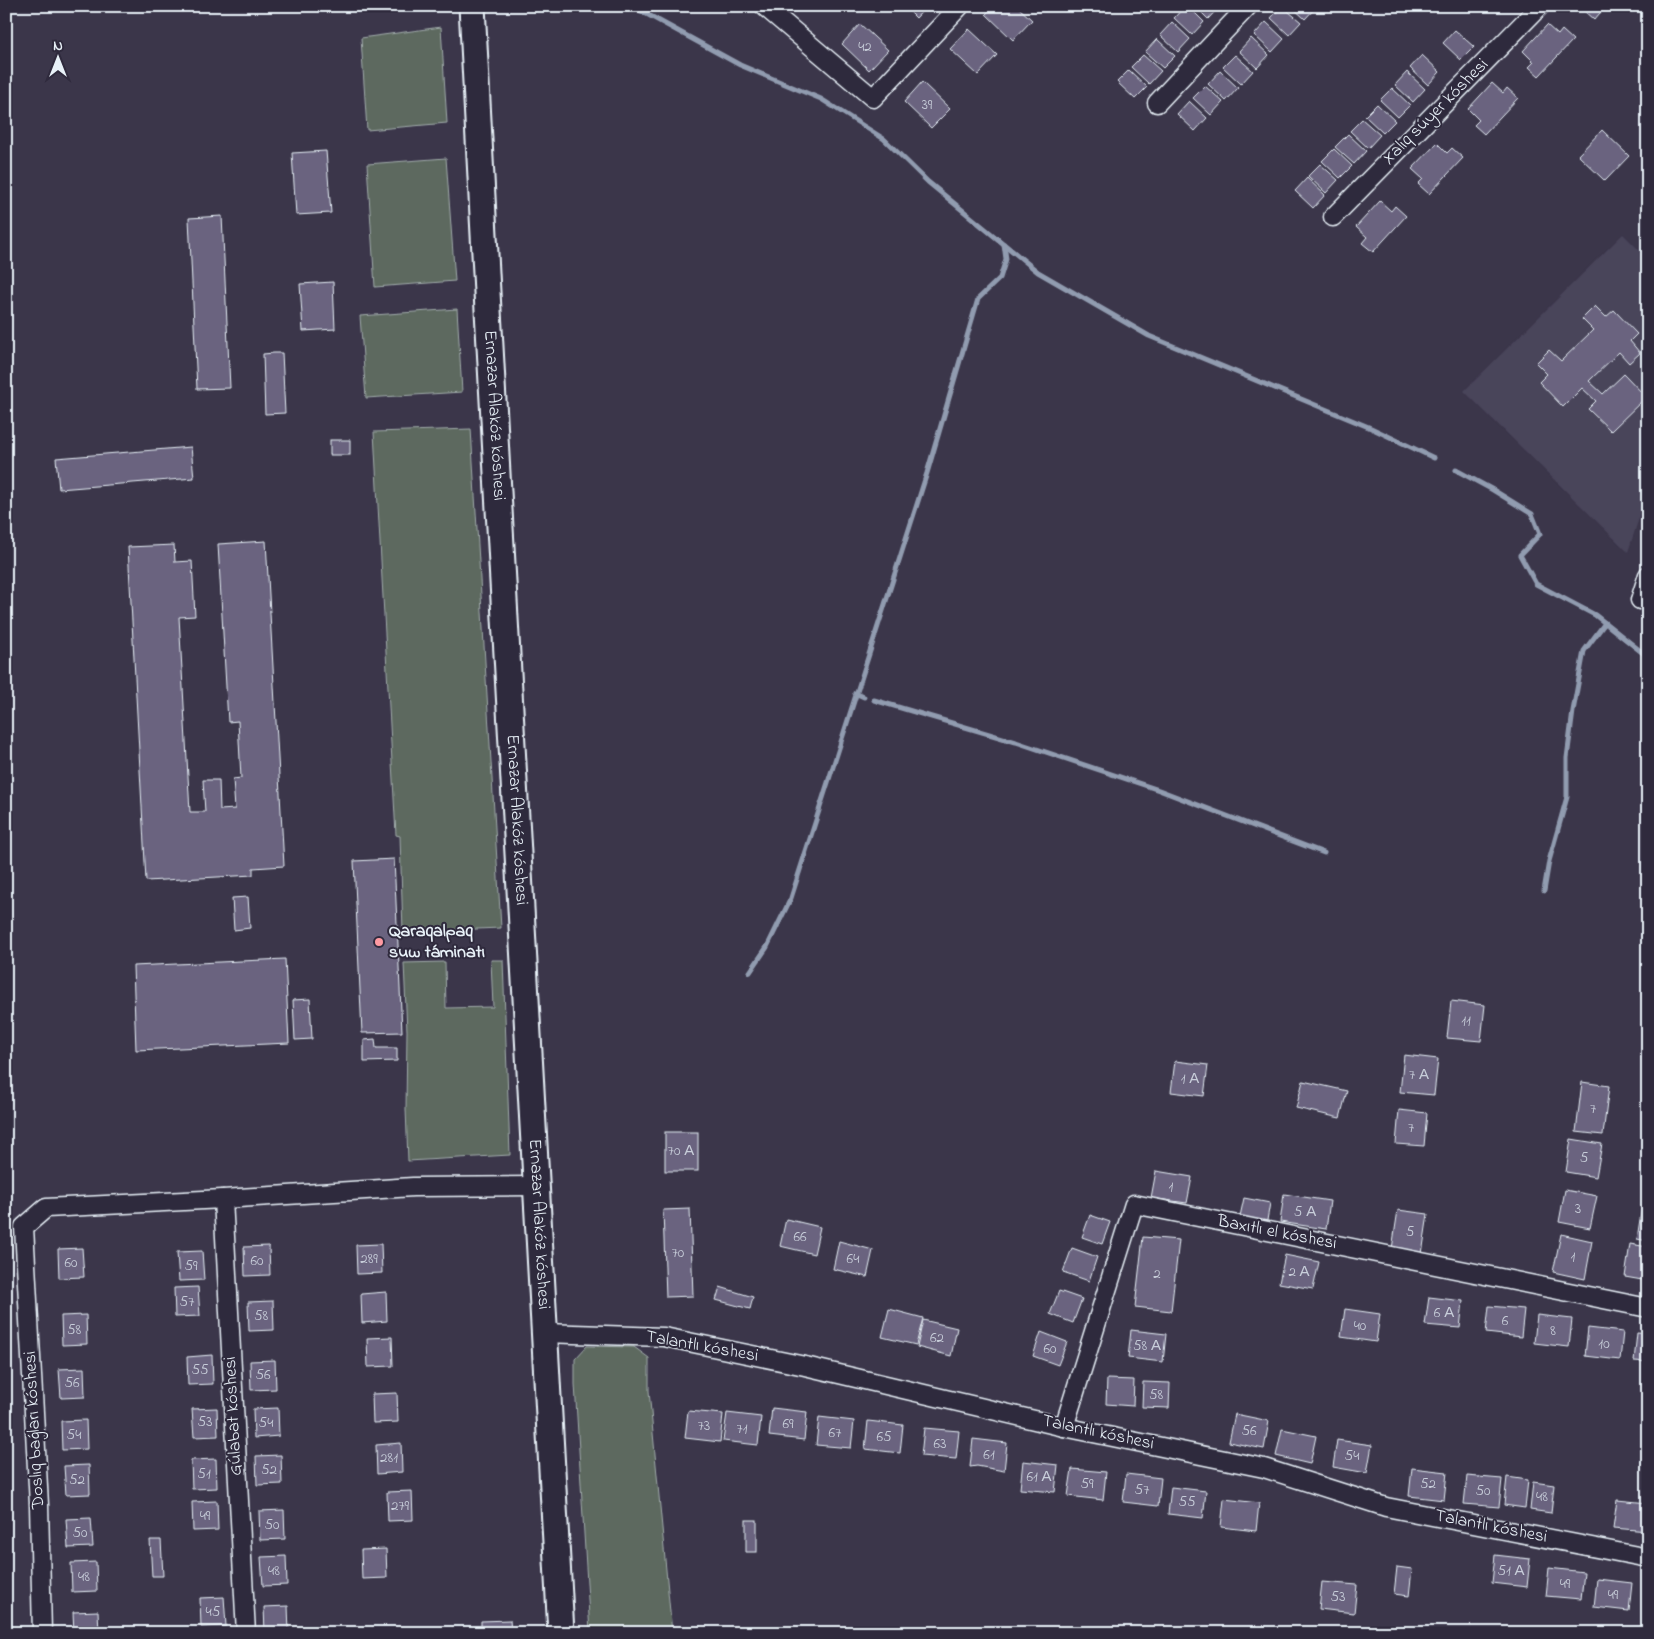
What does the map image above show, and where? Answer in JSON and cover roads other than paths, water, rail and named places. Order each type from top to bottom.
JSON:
[{"type":"main road","name":"Ernazar Alakóz kóshesi","points":[[472,6],[561,1633]]},
{"type":"street","points":[[764,6],[873,98],[960,6]]},
{"type":"street","points":[[1157,103],[1248,6]]},
{"type":"street","name":"Xalıq súyer kóshesi","points":[[1333,217],[1540,6]]},
{"type":"street","points":[[1640,600],[1648,575]]},
{"type":"street","points":[[223,1200],[413,1187],[536,1186]]},
{"type":"street","name":"Doslıq baǵları kóshesi","points":[[42,1633],[39,1505],[24,1227],[46,1208],[223,1200]]},
{"type":"street","name":"Gúlabat kóshesi","points":[[223,1200],[246,1633]]},
{"type":"street","name":"Baxıtlı el kóshesi","points":[[1064,1427],[1134,1204],[1648,1308]]},
{"type":"street","name":"Talantlı kóshesi","points":[[544,1333],[664,1337],[805,1366],[1064,1427],[1264,1468],[1386,1507],[1648,1558]]},
{"type":"waterway","points":[[632,6],[740,65],[821,99],[884,139],[928,182],[1038,272],[1149,336],[1371,428],[1434,458]]},
{"type":"waterway","points":[[750,972],[767,947],[791,898],[927,473],[978,299],[1000,278],[1006,259],[1004,244]]},
{"type":"waterway","points":[[1456,470],[1532,514],[1540,534],[1520,555],[1536,584],[1595,615],[1648,657]]},
{"type":"waterway","points":[[1544,891],[1549,861],[1567,797],[1567,758],[1584,651],[1605,623]]},
{"type":"waterway","points":[[855,693],[864,697]]},
{"type":"waterway","points":[[874,700],[1016,742],[1159,790],[1324,853]]},
{"type":"place","name":"Qaraqalpaq suw táminatı","points":[[379,942]]}]
